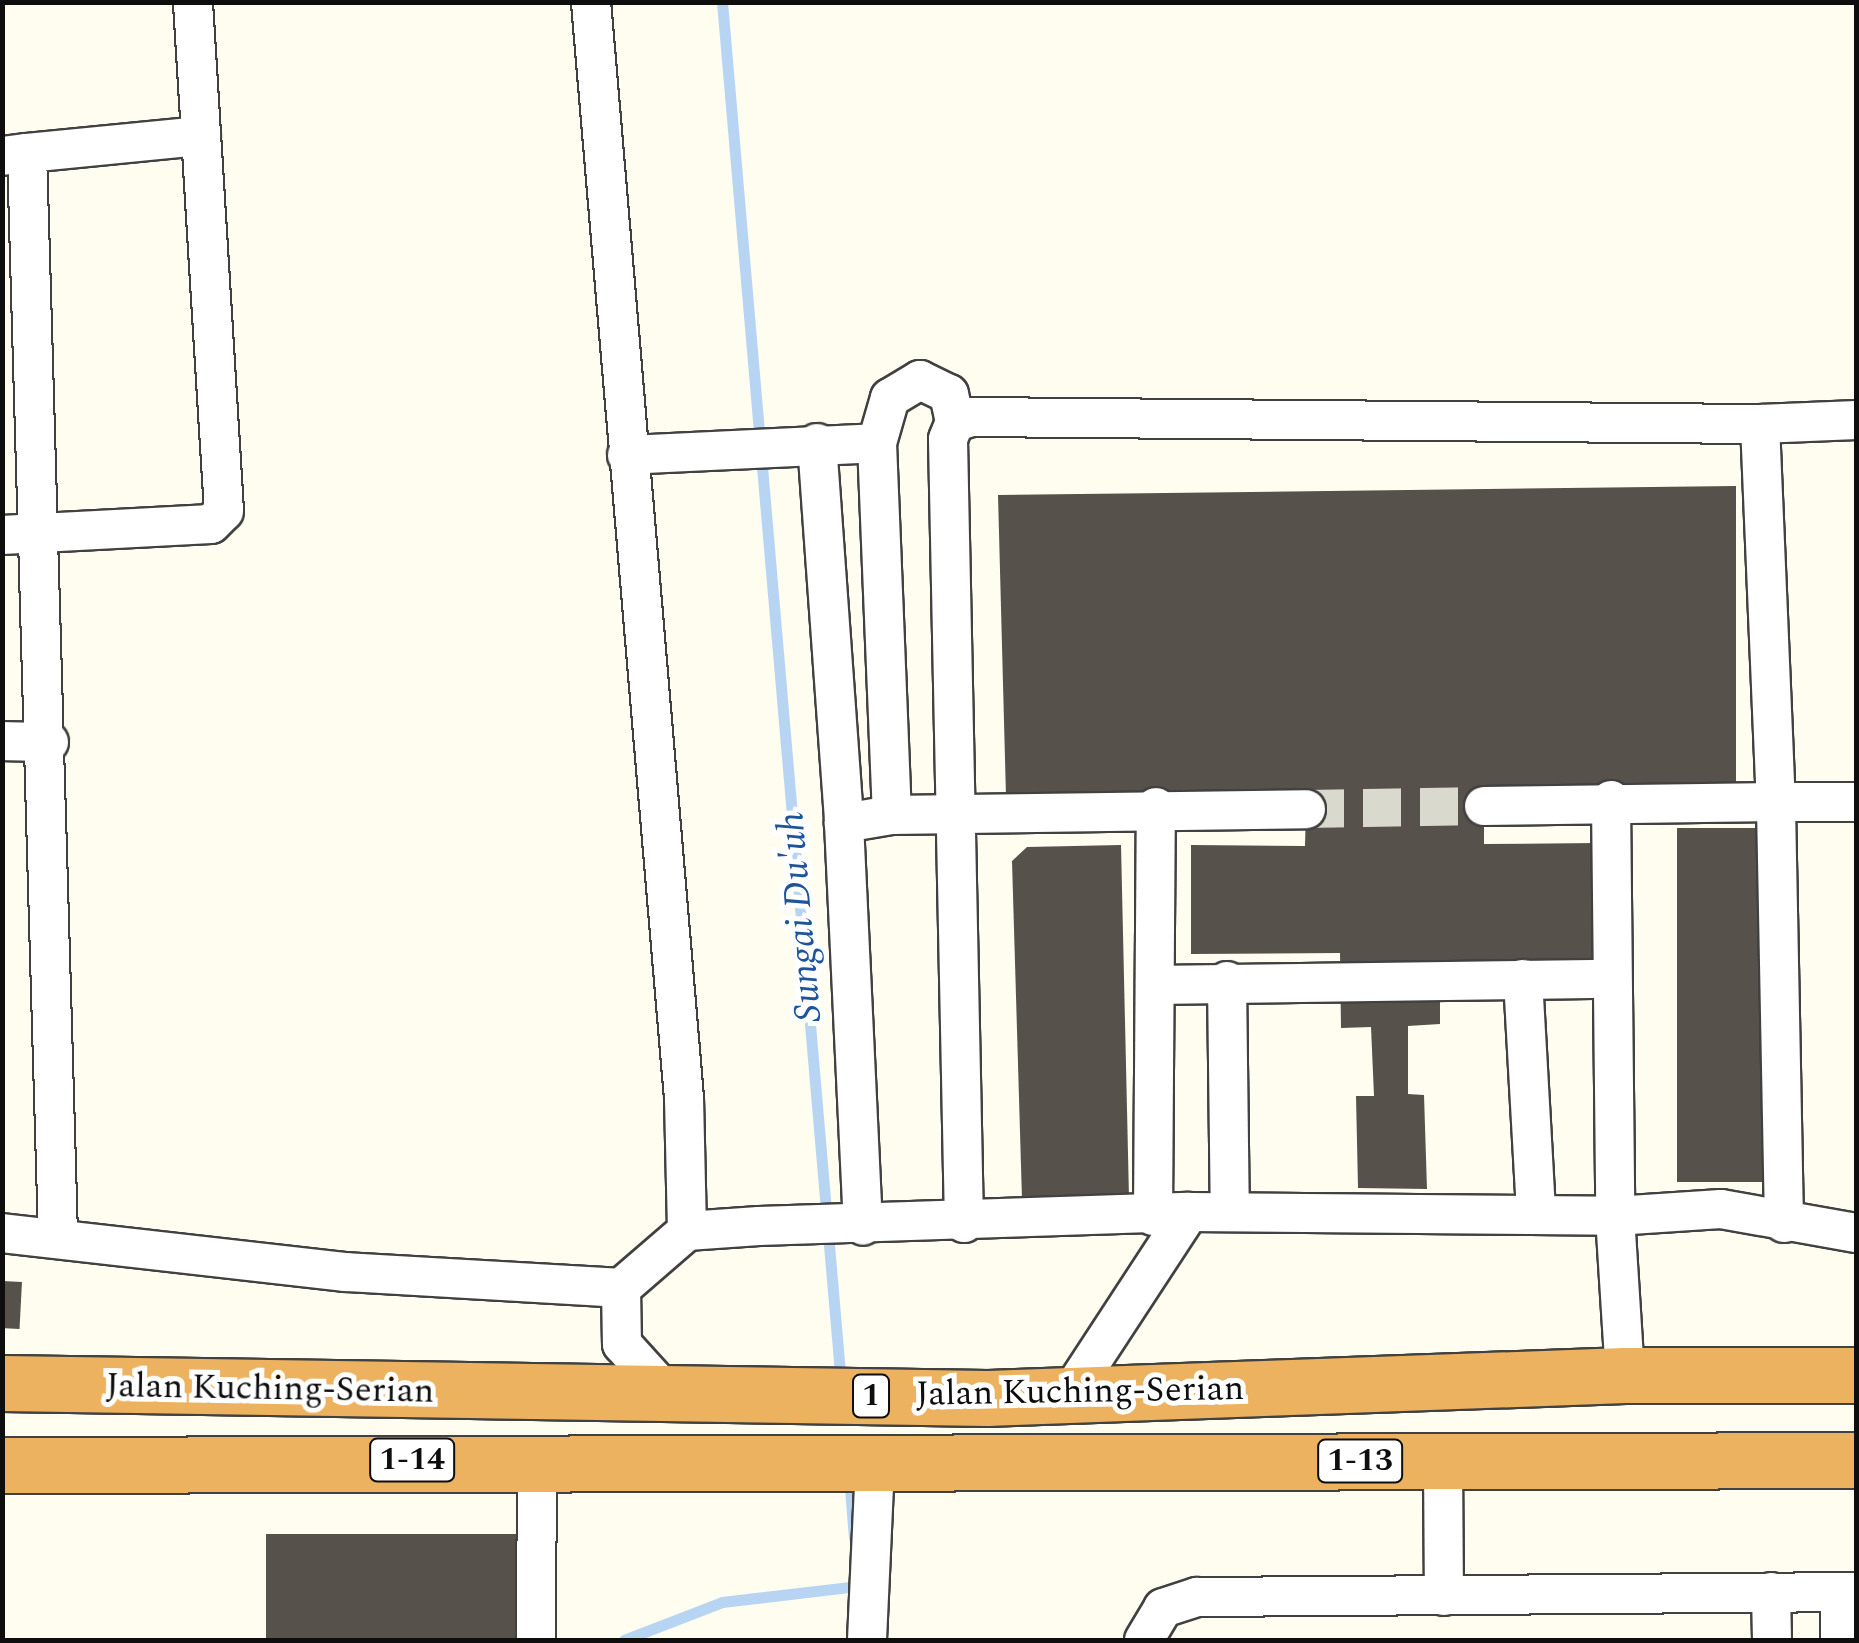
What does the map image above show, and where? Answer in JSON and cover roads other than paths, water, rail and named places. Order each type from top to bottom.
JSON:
[{"type":"highway","name":"Jalan Kuching-Serian","points":[[2,1383],[670,1397],[987,1398],[1625,1375],[1856,1375]]},
{"type":"highway","name":"Jalan Kuching-Serian","points":[[2,1465],[536,1460],[854,1464],[1856,1460]]},
{"type":"street","points":[[2,535],[211,524],[224,512],[228,494],[193,2]]},
{"type":"street","points":[[591,2],[684,1098],[687,1231]]},
{"type":"street","points":[[58,1238],[41,534],[15,154],[201,136]]},
{"type":"street","points":[[892,815],[877,443],[890,398],[920,380],[949,394],[956,422],[948,440],[959,810],[964,1223]]},
{"type":"street","points":[[956,422],[971,417],[1760,424],[1856,420]]},
{"type":"street","points":[[1760,424],[1776,802],[1784,1222]]},
{"type":"street","points":[[627,455],[803,443],[877,443]]},
{"type":"street","points":[[803,443],[844,822],[856,1226]]},
{"type":"street","points":[[2,742],[49,742]]},
{"type":"street","points":[[1612,800],[1610,979],[1615,1216],[1625,1375]]},
{"type":"street","points":[[1484,806],[1612,800],[1856,802]]},
{"type":"street","points":[[1070,1394],[1171,1214],[1155,985],[1156,806]]},
{"type":"street","points":[[844,822],[959,810],[1156,806],[1306,809]]},
{"type":"street","points":[[1523,979],[1536,1215]]},
{"type":"street","points":[[1155,985],[1227,980],[1610,979]]},
{"type":"street","points":[[1227,980],[1230,1212]]},
{"type":"street","points":[[2,1233],[345,1272],[621,1288],[687,1231],[759,1226],[964,1223],[1230,1212],[1615,1216],[1722,1209],[1856,1233]]},
{"type":"street","points":[[621,1288],[622,1344],[670,1397]]},
{"type":"street","points":[[536,1460],[536,1640]]},
{"type":"street","points":[[1443,1461],[1444,1596]]},
{"type":"street","points":[[854,1464],[867,1640]]},
{"type":"street","points":[[1771,1592],[1772,1640]]},
{"type":"street","points":[[1144,1640],[1162,1608],[1197,1597],[1848,1592],[1840,1640]]},
{"type":"waterway","name":"Sungai Du'uh","points":[[722,2],[841,1383]]},
{"type":"waterway","name":"Sungai Du'uh","points":[[849,1476],[854,1538]]},
{"type":"waterway","name":"Sungai Du'uh","points":[[624,1640],[722,1602],[859,1586]]},
{"type":"tunnel","points":[[1306,809],[1484,806]]}]
